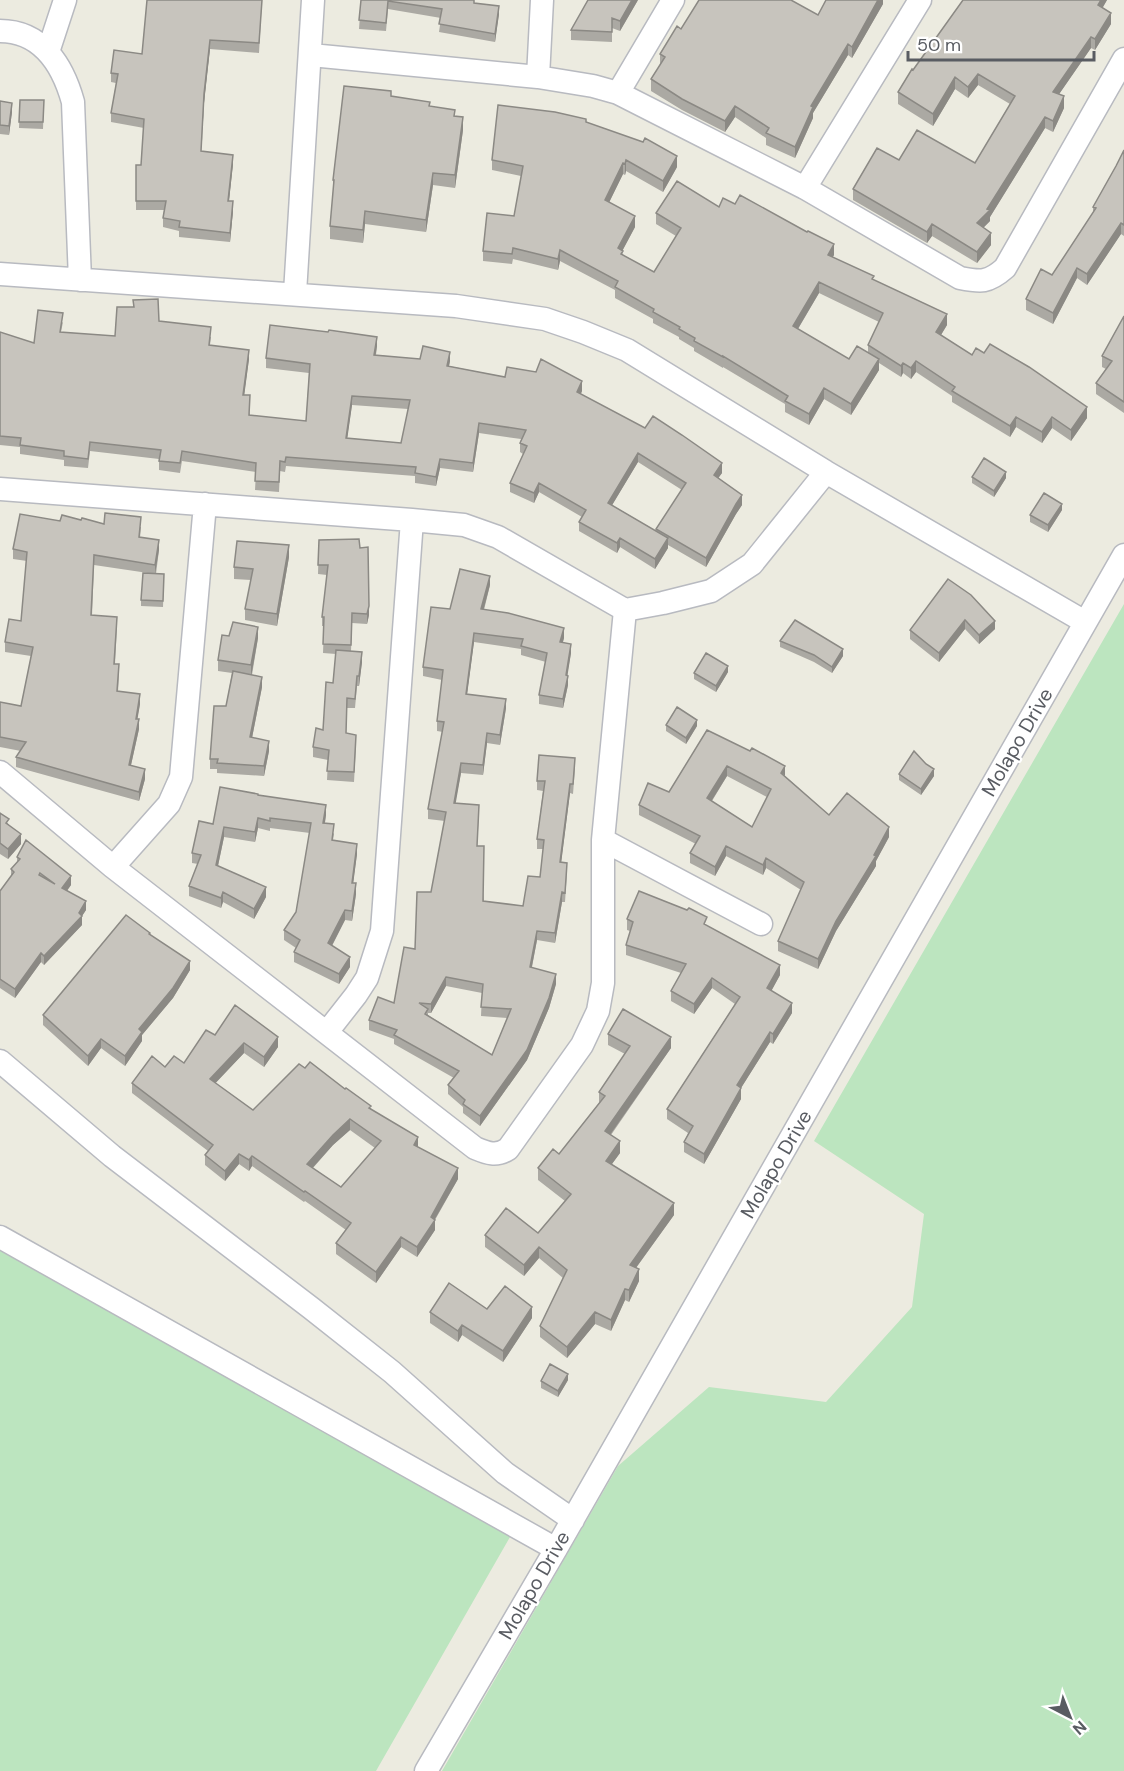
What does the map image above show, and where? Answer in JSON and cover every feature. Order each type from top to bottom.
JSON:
[{"type":"street","points":[[48,52],[65,0]]},
{"type":"street","points":[[295,293],[314,0]]},
{"type":"street","points":[[538,77],[542,0]]},
{"type":"street","points":[[618,93],[673,0]]},
{"type":"street","points":[[805,188],[920,0]]},
{"type":"street","points":[[0,31],[27,35],[48,52],[68,84],[73,102],[80,280]]},
{"type":"street","points":[[310,55],[538,77],[593,86],[618,93],[805,188],[960,278],[976,281],[993,278],[1005,268],[1124,59]]},
{"type":"street","points":[[0,274],[456,306],[554,322],[627,350],[826,472],[1086,622]]},
{"type":"street","points":[[0,489],[464,525],[498,537],[625,610],[711,591],[752,564],[826,472]]},
{"type":"street","points":[[113,867],[169,804],[181,777],[206,504]]},
{"type":"street","points":[[327,1032],[367,978],[382,931],[412,520]]},
{"type":"street","name":"Molapo Drive","points":[[426,1771],[573,1520],[1124,555]]},
{"type":"street","points":[[0,772],[113,867],[475,1148],[494,1155],[502,1153],[508,1149],[582,1045],[598,1011],[603,983],[603,840],[625,610]]},
{"type":"street","points":[[603,840],[761,924]]},
{"type":"street","points":[[0,1061],[112,1156],[392,1372],[505,1473],[573,1520]]},
{"type":"street","points":[[0,1237],[556,1549]]},
{"type":"green space","points":[[1124,604],[1124,1771],[442,1771],[618,1466],[709,1387],[826,1402],[912,1307],[924,1214],[814,1141]]},
{"type":"green space","points":[[0,1249],[514,1530],[376,1771],[0,1771]]},
{"type":"building","points":[[147,0],[262,0],[259,43],[210,40],[201,151],[233,155],[228,201],[233,201],[230,233],[179,227],[180,221],[163,218],[166,201],[136,201],[136,165],[141,165],[144,119],[111,113],[118,74],[111,73],[114,50],[142,54]]},
{"type":"building","points":[[361,0],[474,0],[474,3],[499,6],[495,34],[439,24],[442,9],[388,1],[386,23],[359,20]]},
{"type":"building","points":[[588,0],[632,0],[620,21],[612,18],[612,32],[571,30]]},
{"type":"building","points":[[699,0],[791,0],[818,15],[826,0],[878,0],[852,47],[848,44],[811,106],[813,107],[795,147],[766,133],[769,128],[735,106],[725,121],[682,99],[651,79],[665,57],[660,54],[677,26],[681,29]]},
{"type":"building","points":[[963,0],[1101,0],[1098,5],[1111,13],[1095,39],[1091,37],[1053,92],[1064,96],[1053,121],[1045,117],[987,209],[990,210],[977,223],[991,233],[977,252],[932,224],[927,232],[853,189],[877,148],[899,160],[917,130],[975,163],[1015,96],[978,74],[968,87],[955,77],[933,114],[898,92],[912,69]]},
{"type":"building","points":[[344,86],[391,91],[391,96],[430,102],[429,106],[455,110],[454,116],[463,117],[455,175],[433,173],[426,220],[365,211],[363,230],[330,226]]},
{"type":"building","points":[[20,100],[44,100],[43,122],[19,122]]},
{"type":"building","points":[[0,101],[12,103],[9,126],[0,125]]},
{"type":"building","points":[[498,105],[555,112],[586,119],[586,122],[643,142],[645,138],[677,156],[663,181],[626,160],[605,200],[635,216],[618,248],[623,251],[621,254],[654,272],[681,228],[656,213],[677,181],[719,207],[723,198],[735,204],[740,195],[807,232],[834,244],[828,255],[874,276],[872,279],[947,314],[936,332],[972,355],[976,348],[984,353],[990,344],[1029,367],[1087,407],[1071,430],[1052,417],[1042,432],[1016,417],[1010,426],[952,391],[955,387],[916,361],[911,368],[903,363],[901,366],[868,345],[883,313],[819,282],[793,326],[849,359],[857,346],[879,359],[851,404],[824,388],[809,414],[785,401],[788,396],[694,341],[695,338],[679,329],[680,327],[653,312],[654,309],[615,287],[618,281],[560,250],[558,259],[513,248],[512,254],[483,251],[487,213],[514,216],[523,166],[492,160]]},
{"type":"building","points":[[1124,150],[1124,225],[1121,223],[1087,274],[1077,268],[1053,313],[1026,299],[1041,269],[1052,275],[1096,208],[1093,207]]},
{"type":"building","points":[[158,299],[159,321],[211,327],[209,345],[249,350],[243,395],[250,395],[249,415],[306,421],[310,364],[266,358],[270,325],[377,337],[374,355],[420,359],[423,346],[450,352],[447,366],[505,377],[507,367],[536,372],[541,359],[582,381],[577,392],[645,428],[653,416],[682,435],[722,463],[714,475],[742,495],[706,558],[656,529],[686,483],[638,453],[608,503],[668,538],[655,559],[620,538],[617,543],[579,522],[586,510],[539,483],[534,493],[510,483],[527,446],[520,443],[526,430],[479,423],[473,463],[440,459],[436,477],[415,473],[416,467],[286,457],[285,462],[280,461],[279,482],[255,481],[256,463],[182,451],[180,463],[159,461],[161,450],[90,442],[88,459],[64,456],[64,451],[20,445],[21,438],[0,436],[0,332],[34,343],[38,310],[63,313],[60,332],[115,336],[117,307],[134,307],[133,300]],"holes":[[[352,396],[410,400],[401,443],[346,438]]]},
{"type":"building","points":[[1124,316],[1124,402],[1096,383],[1112,361],[1102,356]]},
{"type":"building","points":[[984,458],[1006,472],[994,491],[972,477]]},
{"type":"building","points":[[1044,493],[1062,504],[1048,525],[1030,515]]},
{"type":"building","points":[[105,513],[141,517],[139,537],[159,540],[155,565],[94,555],[91,615],[117,617],[114,664],[119,664],[117,691],[140,694],[136,719],[139,719],[129,765],[145,769],[139,792],[16,757],[26,742],[0,737],[0,702],[21,706],[33,647],[5,642],[9,619],[21,621],[27,552],[13,549],[20,514],[60,521],[62,515],[104,524]]},
{"type":"building","points":[[359,539],[360,548],[368,547],[369,606],[367,614],[352,613],[351,645],[323,644],[324,617],[322,617],[328,565],[318,565],[319,540]]},
{"type":"building","points":[[237,541],[289,545],[277,614],[245,609],[253,569],[234,567]]},
{"type":"building","points":[[460,569],[490,576],[481,609],[508,613],[564,628],[560,642],[571,644],[563,699],[539,695],[547,653],[521,646],[523,639],[474,633],[466,694],[506,699],[500,735],[487,733],[483,765],[461,763],[454,803],[479,805],[477,846],[484,846],[483,901],[523,906],[528,876],[540,877],[544,840],[537,839],[545,781],[537,781],[539,755],[575,758],[560,862],[567,863],[565,893],[562,892],[555,933],[537,931],[530,967],[556,974],[549,998],[527,1050],[480,1116],[463,1104],[465,1100],[448,1085],[459,1071],[394,1035],[397,1030],[369,1020],[378,997],[394,1003],[404,947],[415,949],[417,892],[431,892],[446,812],[428,809],[444,722],[437,721],[443,670],[423,667],[431,607],[450,609]],"holes":[[[446,977],[483,984],[481,1007],[511,1009],[492,1055],[425,1014],[428,1009],[419,1003],[431,1004]]]},
{"type":"building","points":[[143,573],[164,574],[163,601],[141,600]]},
{"type":"building","points":[[948,579],[971,595],[995,621],[979,635],[965,620],[939,653],[910,630]]},
{"type":"building","points":[[795,620],[843,649],[832,667],[814,655],[780,641]]},
{"type":"building","points":[[233,622],[258,627],[251,665],[218,660],[222,635],[229,636]]},
{"type":"building","points":[[336,650],[362,652],[355,699],[347,698],[346,733],[356,735],[354,772],[327,771],[329,750],[313,747],[316,728],[323,730],[326,682],[333,683]]},
{"type":"building","points":[[706,653],[728,666],[716,686],[694,673]]},
{"type":"building","points":[[233,671],[262,677],[250,737],[269,741],[264,766],[217,763],[218,759],[210,759],[214,706],[226,706]]},
{"type":"building","points":[[677,707],[697,720],[686,738],[666,725]]},
{"type":"building","points":[[707,730],[750,751],[752,748],[785,766],[781,773],[829,815],[847,793],[889,827],[874,855],[876,856],[836,921],[818,959],[778,941],[804,882],[766,858],[763,865],[726,846],[715,867],[690,853],[700,836],[639,805],[648,783],[669,792]],"holes":[[[727,766],[771,789],[752,827],[707,798]]]},
{"type":"building","points":[[914,751],[934,769],[921,789],[899,774]]},
{"type":"building","points":[[220,787],[326,805],[323,823],[334,824],[332,840],[357,844],[352,883],[356,883],[352,911],[345,910],[328,943],[350,957],[339,974],[294,952],[300,940],[284,930],[296,912],[311,823],[270,818],[270,821],[258,818],[255,832],[224,827],[216,865],[266,887],[254,909],[223,892],[221,898],[189,886],[201,855],[192,853],[199,821],[213,824]]},
{"type":"building","points":[[0,813],[9,819],[6,823],[21,834],[8,849],[0,843]]},
{"type":"building","points":[[26,840],[71,876],[62,888],[86,901],[79,913],[82,916],[44,956],[41,953],[15,989],[0,979],[0,891],[14,872],[11,869],[20,859],[17,857]]},
{"type":"building","points":[[639,891],[687,910],[689,908],[707,917],[704,924],[780,965],[767,988],[792,1003],[773,1034],[770,1032],[737,1085],[741,1088],[704,1154],[684,1142],[693,1126],[667,1109],[740,997],[712,978],[694,1004],[671,991],[686,964],[626,945],[633,922],[627,919]]},
{"type":"building","points":[[126,915],[149,934],[190,961],[173,988],[139,1029],[142,1032],[125,1056],[101,1039],[88,1056],[43,1015]]},
{"type":"building","points":[[235,1005],[278,1037],[264,1057],[244,1043],[210,1079],[253,1110],[299,1064],[305,1068],[310,1062],[371,1106],[369,1108],[418,1137],[414,1145],[458,1168],[431,1217],[435,1220],[417,1247],[401,1237],[376,1272],[336,1243],[351,1223],[252,1156],[249,1160],[239,1154],[225,1171],[205,1155],[213,1145],[132,1083],[152,1056],[165,1067],[174,1056],[184,1063],[206,1030],[215,1035]],"holes":[[[350,1119],[381,1141],[341,1187],[307,1164]]]},
{"type":"building","points":[[623,1009],[671,1037],[605,1131],[620,1141],[606,1161],[674,1203],[630,1265],[639,1269],[629,1290],[625,1289],[611,1320],[595,1312],[567,1347],[540,1326],[567,1270],[539,1247],[524,1265],[485,1235],[506,1208],[538,1233],[571,1194],[538,1168],[553,1149],[559,1154],[605,1096],[599,1092],[630,1046],[608,1034]]},
{"type":"building","points":[[449,1283],[487,1309],[505,1286],[532,1307],[503,1351],[462,1325],[458,1331],[430,1312]]},
{"type":"building","points":[[550,1364],[568,1374],[558,1391],[541,1381]]}]
